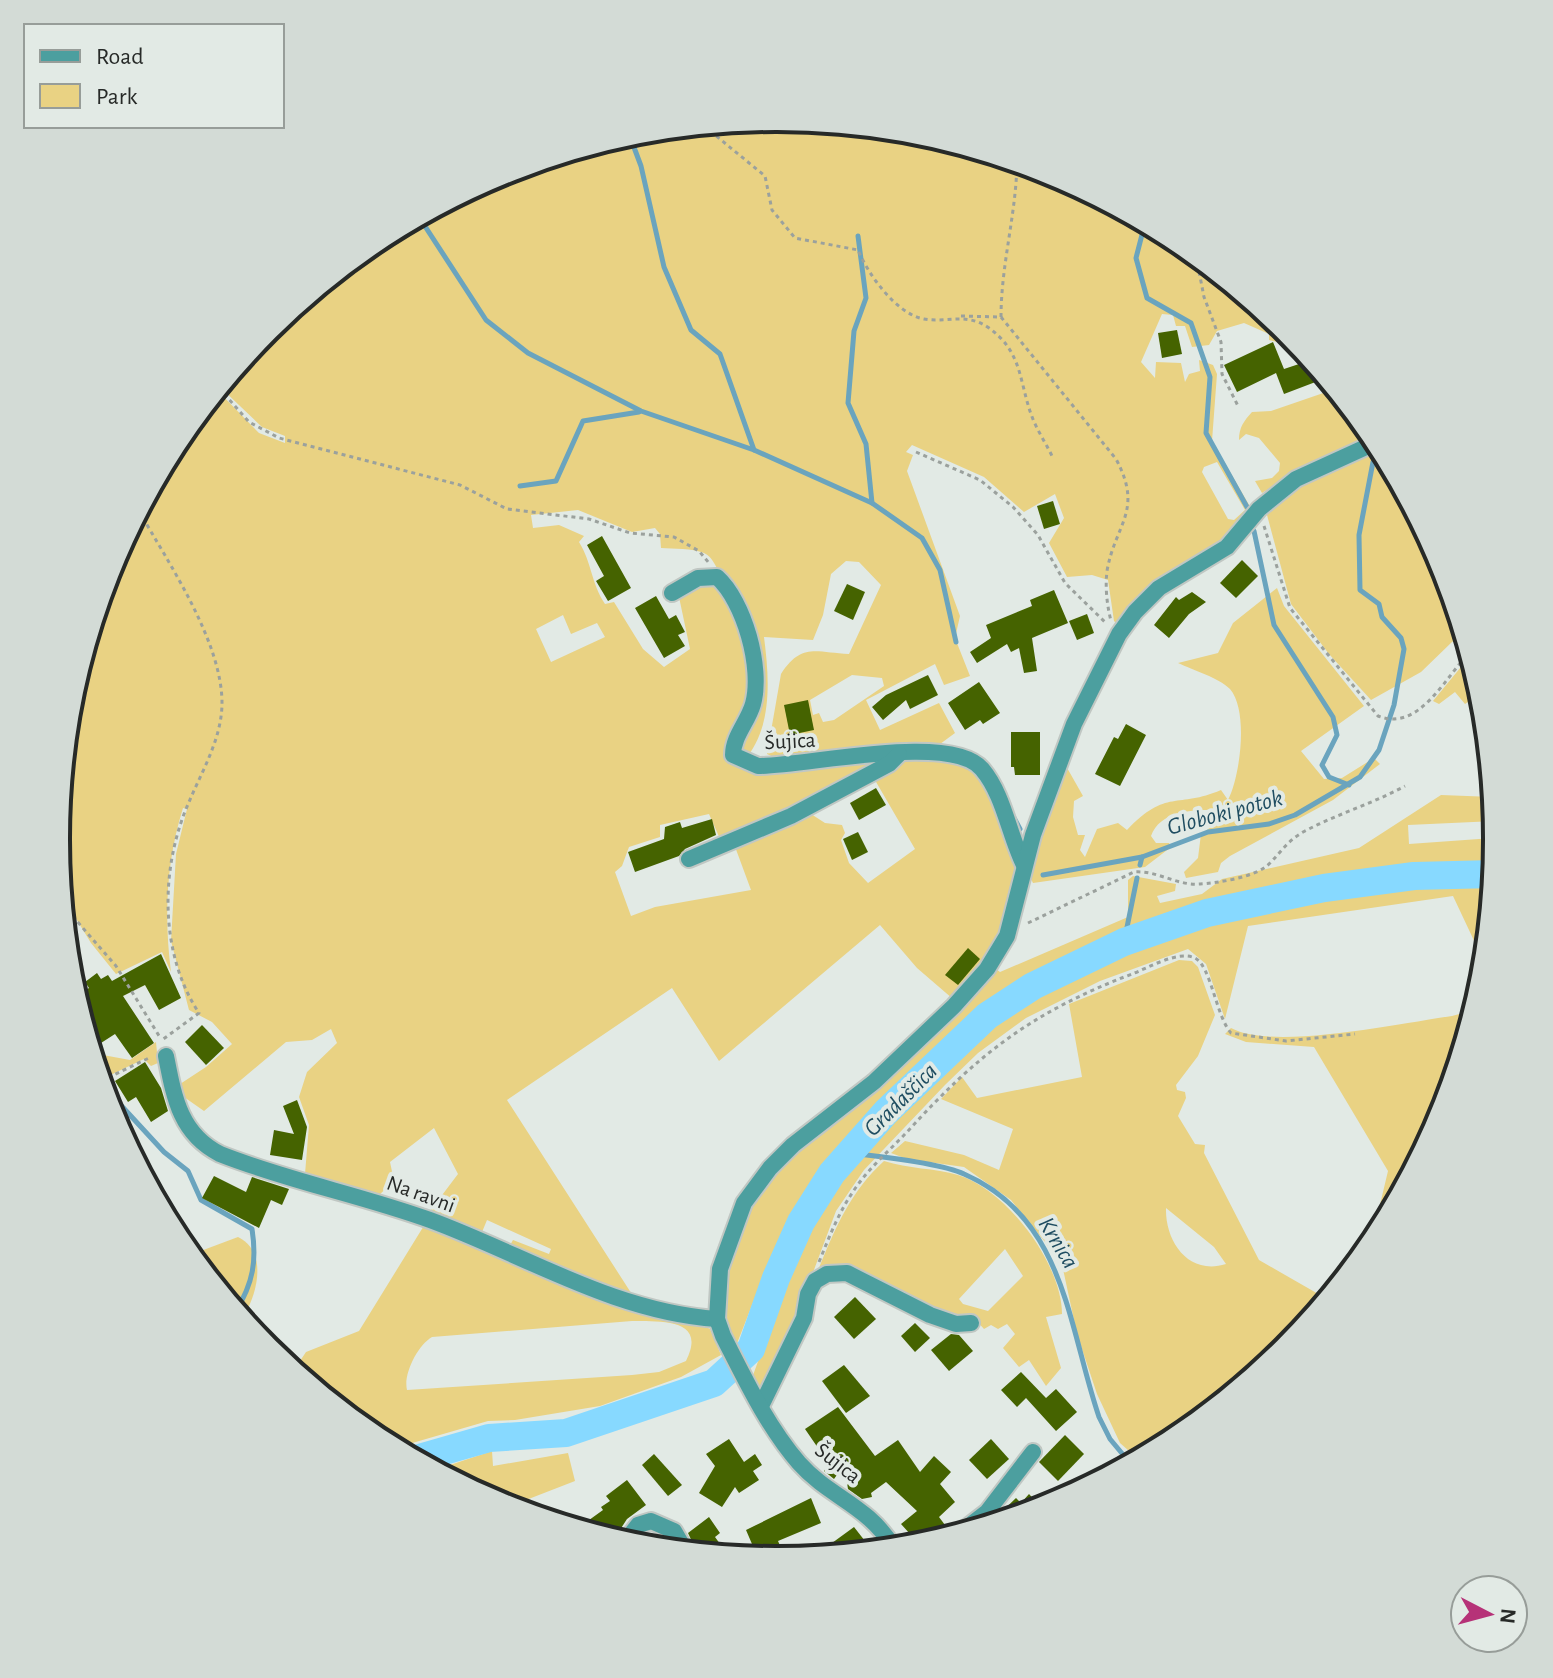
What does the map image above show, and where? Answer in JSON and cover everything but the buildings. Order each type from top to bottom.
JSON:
[{"type":"street","points":[[717,1319],[720,1269],[733,1228],[744,1203],[770,1168],[874,1082],[954,1006],[987,969],[1012,925],[1024,865],[1074,724],[1119,634],[1159,588],[1227,547],[1259,509],[1296,479],[1365,448]]},
{"type":"street","points":[[672,593],[698,578],[717,577]]},
{"type":"street","name":"Šujica","points":[[717,577],[731,590],[744,615],[753,671],[754,700],[733,744],[733,755],[758,766],[788,766],[943,751],[964,756],[980,766],[995,792],[1024,865]]},
{"type":"street","points":[[689,859],[791,816],[889,764],[899,754]]},
{"type":"street","name":"Na ravni","points":[[166,1056],[186,1127],[206,1147],[220,1154],[427,1219],[589,1288],[652,1310],[717,1319]]},
{"type":"street","points":[[761,1406],[804,1318],[808,1294],[815,1281],[838,1271],[930,1315],[956,1324],[971,1323]]},
{"type":"street","name":"Šujica","points":[[717,1319],[761,1406],[801,1465],[879,1524],[887,1536]]},
{"type":"street","points":[[985,1513],[1033,1452]]},
{"type":"street","points":[[634,1531],[638,1525],[651,1521],[674,1531],[678,1538]]},
{"type":"path","points":[[716,136],[765,176],[772,210],[795,238],[858,250],[867,269],[905,312],[924,320],[960,316],[1001,317]]},
{"type":"path","points":[[916,452],[980,480],[1013,507],[1038,535],[1079,600],[1112,629],[1106,594],[1107,570],[1127,514],[1129,484],[1116,459],[1001,317],[1001,283],[1016,207],[1017,175]]},
{"type":"path","points":[[1199,273],[1204,297],[1221,342],[1222,374],[1239,408]]},
{"type":"path","points":[[960,316],[988,327],[1017,358],[1031,415],[1053,458]]},
{"type":"path","points":[[226,396],[249,422],[279,438],[460,485],[507,509],[589,519],[630,533],[674,537],[699,551],[717,577]]},
{"type":"path","points":[[1259,509],[1281,588],[1290,608],[1378,716],[1393,722],[1409,718],[1425,705],[1461,663]]},
{"type":"path","points":[[75,919],[116,966],[162,1040],[199,1013],[175,967],[170,942],[170,902],[175,848],[183,818],[213,749],[222,706],[218,662],[145,523]]},
{"type":"path","points":[[1012,925],[1031,923],[1134,872],[1146,871],[1186,884],[1201,885],[1257,872],[1267,866],[1284,844],[1303,832],[1339,814],[1369,806],[1405,786]]},
{"type":"path","points":[[815,1281],[837,1218],[875,1165],[967,1068],[1030,1021],[1080,995],[1176,957],[1191,956],[1200,961],[1222,1023],[1231,1033],[1286,1041],[1355,1034]]},
{"type":"path","points":[[111,1075],[138,1060],[166,1056]]},
{"type":"green space","points":[[730,134],[823,134],[914,146],[1004,170],[1047,186],[1130,227],[1169,252],[1207,278],[1279,342],[1269,340],[1269,334],[1244,323],[1217,331],[1209,345],[1192,347],[1185,326],[1176,326],[1173,315],[1162,314],[1141,362],[1155,378],[1156,362],[1181,363],[1185,382],[1189,374],[1200,371],[1199,360],[1213,365],[1217,374],[1212,441],[1252,510],[1225,540],[1160,578],[1120,627],[1114,621],[1108,580],[1092,575],[1067,577],[1049,543],[1064,518],[1055,494],[1024,512],[984,477],[912,445],[906,452],[913,455],[907,471],[960,616],[955,638],[970,676],[944,685],[935,664],[866,700],[880,730],[939,703],[955,733],[936,747],[782,761],[767,754],[781,674],[789,664],[803,653],[849,654],[881,585],[859,562],[846,561],[831,574],[823,615],[813,640],[764,637],[768,683],[765,715],[747,757],[736,750],[755,702],[759,658],[747,615],[709,557],[694,550],[661,548],[660,534],[655,528],[632,532],[578,510],[531,515],[533,528],[559,525],[584,536],[579,542],[605,604],[614,602],[643,649],[664,667],[690,649],[679,597],[699,585],[715,586],[727,596],[743,634],[749,677],[747,708],[726,744],[733,764],[774,773],[874,759],[887,762],[791,811],[721,841],[709,814],[660,825],[660,837],[629,847],[622,866],[615,872],[631,916],[655,907],[751,890],[734,844],[808,812],[825,823],[842,825],[845,833],[841,840],[849,863],[868,883],[915,849],[872,775],[896,763],[923,755],[950,755],[964,759],[981,772],[995,801],[1014,864],[1014,895],[1002,933],[953,999],[917,968],[880,925],[719,1061],[672,988],[507,1100],[635,1299],[509,1247],[513,1240],[549,1254],[551,1249],[487,1220],[480,1237],[427,1215],[458,1174],[434,1128],[390,1162],[394,1181],[377,1197],[305,1174],[309,1125],[299,1097],[307,1072],[337,1043],[331,1029],[312,1040],[286,1042],[204,1111],[184,1097],[180,1100],[177,1086],[206,1067],[232,1044],[212,1022],[189,1010],[171,941],[176,854],[187,809],[183,808],[177,828],[170,869],[167,910],[171,972],[162,952],[116,974],[75,916],[70,839],[76,747],[94,656],[107,612],[143,527],[165,486],[189,446],[225,398],[259,433],[285,443],[285,436],[262,427],[228,394],[277,339],[311,308],[346,278],[423,227],[506,186],[549,170],[639,146]],"holes":[[[1217,462],[1245,510],[1234,520],[1228,519],[1202,472],[1204,467]],[[563,615],[571,634],[597,623],[605,637],[551,662],[536,629]],[[852,675],[882,678],[884,686],[834,720],[823,722],[819,713],[813,715],[810,700]]]},
{"type":"green space","points":[[1324,393],[1361,441],[1303,467],[1262,493],[1255,481],[1272,478],[1279,471],[1280,463],[1259,438],[1246,434],[1239,440],[1244,421],[1252,412],[1271,411]]},
{"type":"green space","points":[[1368,453],[1410,527],[1446,612],[1454,641],[1421,672],[1371,700],[1329,654],[1291,604],[1267,515],[1297,486]]},
{"type":"green space","points":[[1277,588],[1284,606],[1364,706],[1301,751],[1324,779],[1342,778],[1374,758],[1380,764],[1333,800],[1230,856],[1221,863],[1218,872],[1186,878],[1184,872],[1198,858],[1201,834],[1217,823],[1223,810],[1203,810],[1182,812],[1163,820],[1151,836],[1156,843],[1169,843],[1171,847],[1145,867],[1033,883],[1029,875],[1031,862],[1066,766],[1083,796],[1074,801],[1073,817],[1078,835],[1085,835],[1080,850],[1085,857],[1097,829],[1118,823],[1127,830],[1163,804],[1221,790],[1228,800],[1241,744],[1236,699],[1230,689],[1219,681],[1178,663],[1218,653],[1233,623]]},
{"type":"green space","points":[[1461,667],[1469,701],[1465,704],[1455,692],[1439,704],[1433,701]]},
{"type":"green space","points":[[1441,795],[1481,797],[1482,822],[1408,825],[1409,844],[1483,839],[1482,865],[1389,867],[1289,883],[1172,914],[1039,972],[994,997],[846,1137],[810,1187],[773,1252],[736,1346],[724,1322],[726,1272],[752,1205],[766,1183],[800,1147],[843,1117],[926,1042],[996,969],[1000,972],[1128,917],[1128,880],[1133,876],[1176,884],[1175,891],[1157,896],[1160,903],[1202,894],[1222,879],[1359,848]]},
{"type":"green space","points":[[1481,882],[1475,943],[1453,896],[1248,926],[1225,1019],[1206,964],[1188,949],[1100,981],[1026,1018],[978,1053],[864,1170],[836,1211],[790,1334],[761,1392],[752,1378],[801,1243],[835,1180],[857,1163],[885,1125],[933,1077],[1000,1016],[1065,977],[1210,921],[1295,901],[1409,885]]},
{"type":"green space","points":[[1179,960],[1192,961],[1198,967],[1215,1015],[1198,1056],[1176,1085],[1177,1090],[1185,1092],[1186,1098],[1178,1116],[1195,1144],[1205,1145],[1204,1153],[1259,1260],[1317,1293],[1276,1339],[1207,1400],[1129,1451],[1120,1443],[1097,1394],[1077,1334],[1063,1269],[1045,1242],[1011,1200],[964,1167],[907,1159],[891,1153],[905,1141],[964,1155],[999,1170],[1013,1129],[941,1099],[962,1077],[977,1098],[1082,1077],[1069,1004]],"holes":[[[1166,1208],[1214,1247],[1226,1264],[1200,1265],[1181,1253],[1170,1232]]]},
{"type":"green space","points":[[1461,1014],[1446,1066],[1410,1151],[1380,1206],[1388,1171],[1314,1047],[1246,1042],[1225,1034],[1231,1028],[1276,1037],[1306,1036]]},
{"type":"green space","points":[[156,1042],[158,1063],[151,1066],[144,1059],[111,1075],[104,1055],[130,1060]]},
{"type":"green space","points":[[884,1161],[958,1175],[977,1183],[995,1196],[1028,1231],[1053,1273],[1060,1294],[1062,1314],[1046,1317],[1061,1368],[1046,1386],[1029,1360],[1019,1367],[1003,1348],[1015,1334],[1007,1324],[998,1329],[991,1325],[984,1329],[973,1317],[954,1321],[819,1268],[845,1211]],"holes":[[[1005,1249],[1023,1276],[988,1311],[963,1304],[959,1299]]]},
{"type":"green space","points":[[425,1224],[701,1324],[710,1329],[721,1355],[681,1377],[600,1406],[515,1420],[488,1421],[411,1443],[346,1400],[311,1370],[300,1360],[306,1352],[359,1331]],"holes":[[[632,1321],[667,1322],[686,1329],[691,1336],[691,1347],[686,1361],[659,1372],[407,1390],[407,1376],[413,1360],[432,1337]]]},
{"type":"green space","points":[[238,1237],[248,1244],[257,1263],[257,1275],[248,1308],[216,1269],[202,1250]]},
{"type":"green space","points":[[492,1451],[493,1466],[568,1453],[575,1481],[527,1500],[449,1465]]},
{"type":"waterway","points":[[634,147],[664,267],[691,330],[720,354],[754,450]]},
{"type":"waterway","points":[[425,226],[486,320],[528,353],[641,411],[754,450],[872,503],[922,538],[940,570],[956,642]]},
{"type":"waterway","points":[[1142,235],[1136,258],[1147,298],[1191,323],[1210,377],[1206,433],[1247,507]]},
{"type":"waterway","points":[[858,236],[866,298],[854,331],[848,403],[866,444],[872,503]]},
{"type":"waterway","points":[[520,486],[556,481],[583,421],[639,412]]},
{"type":"waterway","name":"Globoki potok","points":[[1140,865],[1142,857],[1208,832],[1269,824],[1295,815],[1360,777],[1379,750],[1394,705],[1404,649],[1401,638],[1382,617],[1379,604],[1360,590],[1359,535],[1373,462]]},
{"type":"waterway","points":[[1254,531],[1274,625],[1333,717],[1337,735],[1322,765],[1329,777],[1349,785]]},
{"type":"waterway","points":[[1013,816],[1020,829]]},
{"type":"waterway","points":[[1043,875],[1142,857]]},
{"type":"waterway","name":"Gradaščica","points":[[430,1455],[489,1438],[566,1433],[714,1383],[751,1349],[776,1278],[801,1222],[832,1173],[886,1112],[987,1016],[1033,986],[1124,942],[1207,913],[1324,888],[1414,876],[1481,874]]},
{"type":"waterway","name":"Globoki potok","points":[[1124,942],[1137,878]]},
{"type":"waterway","points":[[124,1108],[164,1152],[188,1171],[201,1200],[252,1229],[252,1272],[241,1300]]},
{"type":"waterway","name":"Krnica","points":[[849,1153],[908,1160],[954,1170],[998,1193],[1023,1218],[1043,1246],[1058,1278],[1099,1417],[1110,1439],[1123,1455]]}]
